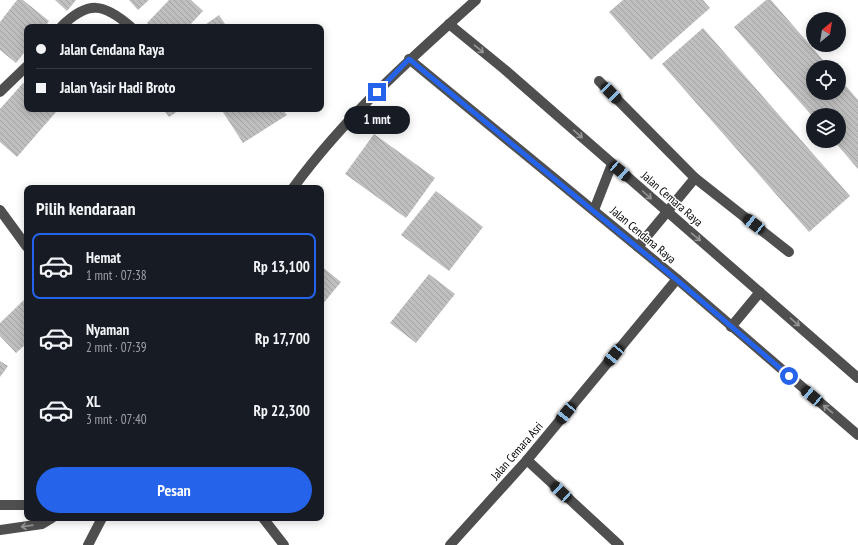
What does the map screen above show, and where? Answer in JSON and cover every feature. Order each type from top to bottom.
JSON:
[{"type":"street","points":[[295,185],[316,158],[409,59],[476,0]]},
{"type":"street","points":[[65,24],[86,7],[99,6],[115,13],[128,24]]},
{"type":"street","name":"Jalan Cemara Raya","points":[[449,24],[504,69],[666,212],[858,378]]},
{"type":"street","name":"Jalan Cendana Raya","points":[[409,59],[594,210],[858,435]]},
{"type":"street","points":[[0,92],[24,69]]},
{"type":"street","points":[[600,81],[695,178],[789,252]]},
{"type":"street","points":[[594,210],[612,164]]},
{"type":"street","points":[[638,247],[695,178]]},
{"type":"street","points":[[0,210],[24,243]]},
{"type":"street","name":"Jalan Cemara Asri","points":[[450,545],[527,460],[677,280]]},
{"type":"street","points":[[731,327],[760,292]]},
{"type":"street","points":[[527,460],[619,545]]},
{"type":"street","points":[[0,505],[24,505]]},
{"type":"street","points":[[0,530],[42,524],[47,521]]},
{"type":"street","points":[[88,545],[98,521]]},
{"type":"street","points":[[264,521],[284,545]]},
{"type":"building","points":[[17,0],[23,0],[49,21],[47,24],[24,24],[24,53],[16,63],[0,50],[0,22]]},
{"type":"building","points":[[55,0],[76,0],[67,11]]},
{"type":"building","points":[[129,0],[149,0],[138,10]]},
{"type":"building","points":[[169,0],[191,0],[203,11],[191,24],[147,23]]},
{"type":"building","points":[[623,0],[703,0],[710,8],[651,60],[609,12]]},
{"type":"building","points":[[766,0],[771,0],[806,40],[806,52],[816,52],[823,60],[806,60],[806,100],[846,100],[846,86],[858,100],[858,169],[840,148],[846,148],[846,108],[806,109],[734,27]]},
{"type":"building","points":[[219,15],[225,24],[206,24]]},
{"type":"building","points":[[703,28],[806,146],[806,148],[808,148],[850,196],[809,232],[662,64]]},
{"type":"building","points":[[23,83],[24,112],[56,112],[17,157],[0,142],[0,109]]},
{"type":"building","points":[[165,112],[176,112],[169,117]]},
{"type":"building","points":[[223,112],[284,112],[287,115],[243,143]]},
{"type":"building","points":[[374,134],[435,178],[406,218],[345,174]]},
{"type":"building","points":[[436,191],[483,227],[449,271],[401,235]]},
{"type":"building","points":[[324,268],[341,282],[324,302]]},
{"type":"building","points":[[429,274],[455,294],[416,343],[390,323]]},
{"type":"building","points":[[24,300],[24,346],[16,353],[0,336],[0,323]]},
{"type":"building","points":[[0,361],[8,366],[0,377]]},
{"type":"route","points":[[377,92],[409,59],[594,210],[598,215],[677,280],[789,376]]}]
